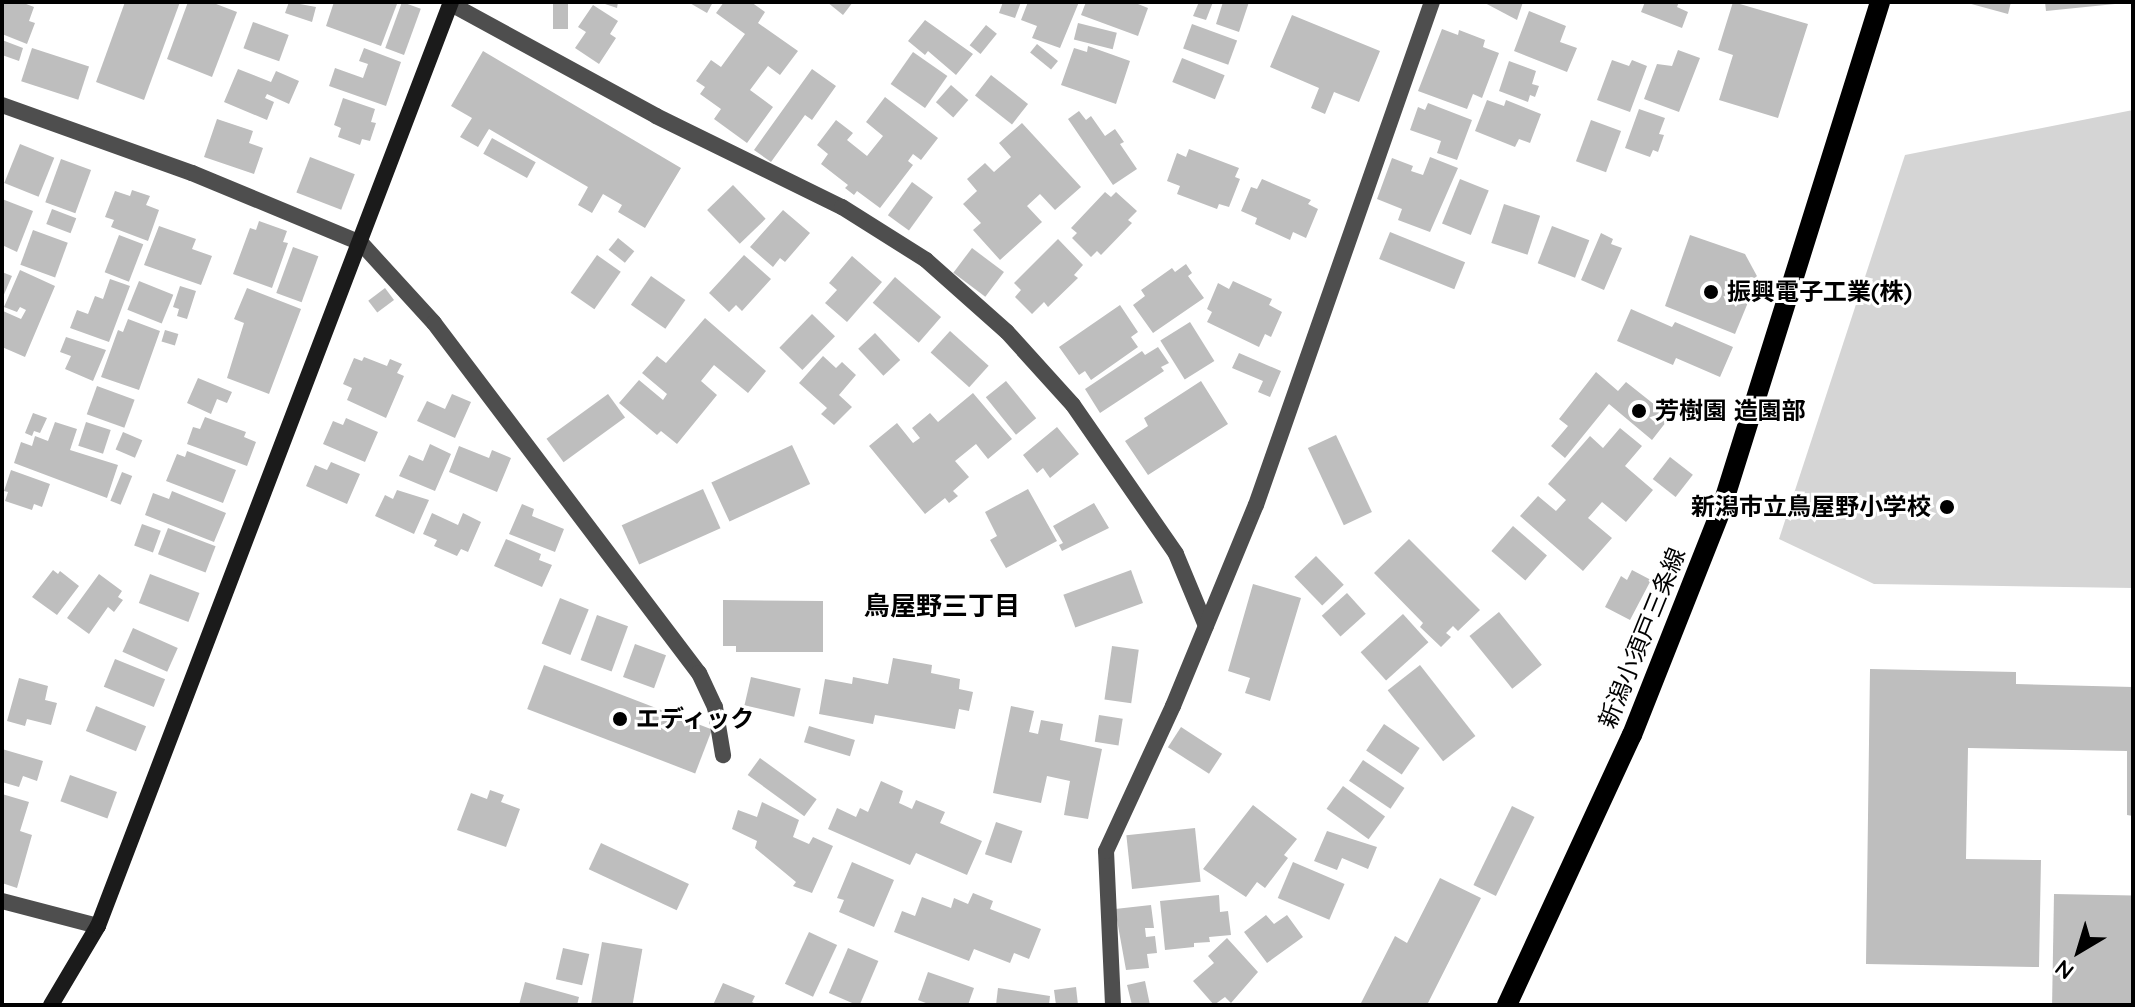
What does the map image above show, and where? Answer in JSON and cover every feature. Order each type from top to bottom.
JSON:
[{"type":"main road","name":"新潟小須戸三条線","points":[[1507,1005],[1632,735],[1720,513],[1880,2]]},
{"type":"street","points":[[1113,1005],[1106,851],[1256,505],[1432,2]]},
{"type":"street","points":[[51,1005],[98,926],[451,3],[656,116],[842,207],[926,260],[1007,332],[1073,405],[1176,554],[1206,626]]},
{"type":"street","points":[[2,105],[192,173],[361,243],[434,323],[699,673],[715,707],[723,755]]},
{"type":"street","points":[[2,901],[98,926]]},
{"type":"shaded area","points":[[2133,110],[2133,588],[1874,584],[1779,539],[1905,155]]},
{"type":"building","points":[[2,2],[21,2],[34,7],[29,21],[35,23],[27,44],[2,34]]},
{"type":"building","points":[[125,2],[180,2],[144,100],[96,82]]},
{"type":"building","points":[[188,2],[211,2],[237,12],[212,77],[167,59]]},
{"type":"building","points":[[289,2],[316,7],[312,22],[285,13]]},
{"type":"building","points":[[334,2],[397,4],[381,46],[326,26]]},
{"type":"building","points":[[402,2],[421,9],[404,55],[385,48]]},
{"type":"building","points":[[553,2],[568,2],[568,29],[553,29]]},
{"type":"building","points":[[599,2],[618,2],[617,8]]},
{"type":"building","points":[[688,2],[713,2],[707,13]]},
{"type":"building","points":[[724,2],[751,2],[765,12],[758,23],[798,51],[780,75],[768,66],[750,90],[773,107],[747,143],[714,119],[721,109],[700,94],[705,87],[696,81],[711,60],[721,67],[745,34],[716,13]]},
{"type":"building","points":[[827,2],[853,2],[843,15]]},
{"type":"building","points":[[1003,2],[1021,2],[1015,18],[999,13]]},
{"type":"building","points":[[1028,2],[1079,2],[1060,48],[1032,38],[1037,26],[1021,20]]},
{"type":"building","points":[[1086,2],[1133,2],[1148,8],[1138,36],[1081,15]]},
{"type":"building","points":[[1199,2],[1213,2],[1206,20],[1193,16]]},
{"type":"building","points":[[1223,2],[1249,2],[1239,32],[1216,24]]},
{"type":"building","points":[[1483,2],[1523,2],[1517,20]]},
{"type":"building","points":[[1645,2],[1679,2],[1677,7],[1688,12],[1682,28],[1641,12]]},
{"type":"building","points":[[1733,2],[1808,24],[1778,118],[1719,100],[1733,55],[1718,50]]},
{"type":"building","points":[[1964,2],[2011,2],[2008,14]]},
{"type":"building","points":[[2045,2],[2115,2],[2115,4],[2046,11]]},
{"type":"building","points":[[593,5],[618,21],[610,34],[616,38],[599,64],[575,48],[586,32],[578,27]]},
{"type":"building","points":[[1529,11],[1566,26],[1560,42],[1577,48],[1567,72],[1514,51]]},
{"type":"building","points":[[1292,15],[1380,51],[1359,102],[1334,92],[1325,114],[1311,108],[1319,88],[1270,67]]},
{"type":"building","points":[[925,20],[973,54],[956,75],[928,51],[925,55],[908,41]]},
{"type":"building","points":[[253,22],[289,35],[279,61],[243,48]]},
{"type":"building","points":[[1078,23],[1117,33],[1113,49],[1074,39]]},
{"type":"building","points":[[1192,24],[1237,40],[1228,65],[1183,48]]},
{"type":"building","points":[[986,25],[997,34],[981,54],[970,45]]},
{"type":"building","points":[[1442,29],[1458,35],[1459,30],[1485,40],[1483,47],[1499,53],[1482,98],[1473,94],[1467,109],[1418,91]]},
{"type":"building","points":[[2,40],[23,48],[19,61],[2,55]]},
{"type":"building","points":[[1037,44],[1058,61],[1051,70],[1030,53]]},
{"type":"building","points":[[1088,46],[1130,61],[1116,104],[1061,85],[1074,48],[1087,52]]},
{"type":"building","points":[[32,48],[89,67],[78,100],[21,81]]},
{"type":"building","points":[[364,48],[401,62],[386,106],[329,86],[335,68],[363,78],[368,64],[359,61]]},
{"type":"building","points":[[1678,50],[1700,58],[1679,112],[1644,99],[1657,64],[1672,66]]},
{"type":"building","points":[[483,51],[681,168],[645,228],[618,212],[622,205],[603,194],[592,213],[578,205],[588,187],[489,129],[478,147],[460,137],[472,118],[451,106]]},
{"type":"building","points":[[913,52],[947,76],[925,108],[891,84]]},
{"type":"building","points":[[1182,58],[1225,75],[1215,99],[1172,82]]},
{"type":"building","points":[[1612,60],[1629,66],[1632,60],[1647,66],[1630,112],[1597,100]]},
{"type":"building","points":[[1509,61],[1536,71],[1532,84],[1539,86],[1535,97],[1530,95],[1528,102],[1499,91]]},
{"type":"building","points":[[238,69],[271,82],[276,71],[299,81],[289,104],[267,94],[265,98],[274,102],[267,120],[224,102]]},
{"type":"building","points":[[812,69],[836,86],[812,120],[805,115],[771,162],[754,150]]},
{"type":"building","points":[[991,75],[1028,104],[1012,124],[975,95]]},
{"type":"building","points":[[951,85],[968,100],[953,117],[936,102]]},
{"type":"building","points":[[885,97],[938,138],[921,160],[913,154],[908,161],[913,165],[880,208],[857,191],[854,195],[845,188],[848,185],[821,164],[828,154],[817,145],[836,120],[853,133],[847,140],[867,156],[883,136],[866,122]]},
{"type":"building","points":[[343,98],[375,109],[371,122],[376,123],[370,141],[362,139],[360,145],[338,137],[341,128],[334,125]]},
{"type":"building","points":[[1487,100],[1504,106],[1506,100],[1541,114],[1530,143],[1519,139],[1515,147],[1475,131]]},
{"type":"building","points":[[1428,103],[1472,120],[1457,160],[1437,153],[1441,141],[1410,130],[1418,107],[1425,110]]},
{"type":"building","points":[[1639,109],[1665,118],[1659,134],[1664,135],[1658,152],[1653,150],[1650,157],[1625,148]]},
{"type":"building","points":[[1079,111],[1086,120],[1091,116],[1105,136],[1115,129],[1124,142],[1120,144],[1137,169],[1113,185],[1068,119]]},
{"type":"building","points":[[217,119],[253,131],[249,143],[263,148],[254,174],[204,157]]},
{"type":"building","points":[[1591,120],[1621,131],[1606,172],[1576,161]]},
{"type":"building","points":[[1022,123],[1081,187],[1055,210],[1040,194],[1027,206],[1042,222],[1000,260],[973,230],[981,223],[963,204],[977,191],[967,179],[985,163],[994,172],[1011,157],[999,143]]},
{"type":"building","points":[[492,138],[536,162],[527,178],[483,154]]},
{"type":"building","points":[[20,144],[54,158],[39,197],[4,183]]},
{"type":"building","points":[[1189,149],[1239,168],[1235,177],[1240,179],[1229,207],[1219,204],[1217,209],[1177,194],[1180,186],[1167,181],[1177,153],[1186,157]]},
{"type":"building","points":[[310,157],[355,174],[341,210],[296,192]]},
{"type":"building","points":[[1430,157],[1458,168],[1430,232],[1398,220],[1402,209],[1377,199],[1392,158],[1413,166],[1411,171],[1423,175]]},
{"type":"building","points":[[61,159],[91,170],[75,213],[45,202]]},
{"type":"building","points":[[1262,179],[1311,200],[1308,204],[1318,209],[1306,238],[1293,232],[1290,240],[1255,224],[1257,218],[1241,211],[1251,187],[1257,189]]},
{"type":"building","points":[[1460,179],[1489,191],[1471,235],[1442,224]]},
{"type":"building","points":[[912,182],[933,197],[909,230],[888,215]]},
{"type":"building","points":[[733,185],[766,219],[740,244],[707,210]]},
{"type":"building","points":[[132,190],[150,196],[146,205],[159,210],[148,241],[111,227],[114,220],[105,217],[115,191],[130,196]]},
{"type":"building","points":[[1105,192],[1111,197],[1116,192],[1137,211],[1128,220],[1132,223],[1101,255],[1097,251],[1091,257],[1072,238],[1077,233],[1071,228]]},
{"type":"building","points":[[2,199],[33,211],[17,252],[2,245]]},
{"type":"building","points":[[1504,204],[1540,216],[1527,255],[1491,243]]},
{"type":"building","points":[[52,209],[76,218],[71,233],[46,224]]},
{"type":"building","points":[[783,210],[810,233],[785,262],[780,258],[773,267],[750,247]]},
{"type":"building","points":[[259,221],[287,231],[283,242],[288,243],[272,288],[233,274],[250,228],[256,230]]},
{"type":"building","points":[[159,226],[196,239],[192,249],[212,256],[201,285],[144,265]]},
{"type":"building","points":[[1552,226],[1589,240],[1575,278],[1538,263]]},
{"type":"building","points":[[33,230],[68,243],[55,277],[20,265]]},
{"type":"building","points":[[1390,232],[1465,262],[1454,289],[1379,259]]},
{"type":"building","points":[[1601,233],[1613,239],[1611,244],[1622,248],[1604,290],[1581,280]]},
{"type":"building","points":[[119,235],[143,244],[129,282],[105,272]]},
{"type":"building","name":"振興電子工業(株)","points":[[1690,235],[1745,254],[1758,278],[1735,334],[1665,306]]},
{"type":"building","points":[[618,238],[634,251],[625,263],[609,250]]},
{"type":"building","points":[[1058,239],[1083,265],[1074,275],[1078,278],[1048,307],[1044,302],[1032,314],[1015,297],[1021,290],[1014,283]]},
{"type":"building","points":[[293,247],[318,256],[302,302],[276,293]]},
{"type":"building","points":[[972,248],[1004,272],[985,297],[953,273]]},
{"type":"building","points":[[597,255],[621,272],[594,309],[571,293]]},
{"type":"building","points":[[744,255],[771,279],[742,311],[736,305],[729,312],[709,293]]},
{"type":"building","points":[[852,256],[882,282],[847,322],[825,303],[837,290],[829,283]]},
{"type":"building","points":[[1186,264],[1192,273],[1188,276],[1204,298],[1153,333],[1133,305],[1145,296],[1141,290],[1172,268],[1175,272]]},
{"type":"building","points":[[20,270],[55,286],[25,357],[2,347],[3,311],[21,319],[26,310],[20,307],[17,312],[4,307]]},
{"type":"building","points":[[2,272],[12,276],[2,299]]},
{"type":"building","points":[[651,276],[685,300],[665,329],[631,305]]},
{"type":"building","points":[[895,277],[941,317],[919,343],[873,303]]},
{"type":"building","points":[[110,279],[130,286],[109,342],[70,328],[77,310],[88,314],[95,296],[103,299]]},
{"type":"building","points":[[139,281],[173,295],[162,324],[127,310]]},
{"type":"building","points":[[1233,281],[1272,299],[1269,305],[1282,312],[1271,337],[1265,334],[1259,347],[1207,322],[1212,312],[1207,309],[1218,283],[1229,289]]},
{"type":"building","points":[[180,286],[196,291],[187,319],[177,316],[179,309],[173,307]]},
{"type":"building","points":[[247,288],[301,309],[269,394],[227,378],[244,323],[234,319]]},
{"type":"building","points":[[385,288],[394,300],[377,313],[368,301]]},
{"type":"building","points":[[1120,305],[1138,332],[1131,337],[1138,347],[1091,380],[1085,371],[1079,375],[1059,347]]},
{"type":"building","points":[[1631,309],[1672,327],[1675,322],[1733,347],[1720,377],[1676,358],[1673,365],[1617,341]]},
{"type":"building","points":[[812,314],[835,336],[802,370],[779,348]]},
{"type":"building","points":[[705,318],[766,371],[748,393],[714,365],[701,381],[717,395],[677,444],[661,431],[657,435],[619,403],[639,380],[663,400],[667,394],[642,373],[657,356],[666,363]]},
{"type":"building","points":[[128,319],[160,331],[139,390],[101,377],[118,330],[123,332]]},
{"type":"building","points":[[1190,322],[1214,361],[1185,380],[1160,341]]},
{"type":"building","points":[[165,330],[178,334],[175,346],[161,341]]},
{"type":"building","points":[[950,331],[989,366],[969,387],[931,353]]},
{"type":"building","points":[[875,333],[900,360],[883,376],[858,349]]},
{"type":"building","points":[[66,337],[106,350],[93,381],[65,369],[71,356],[60,352]]},
{"type":"building","points":[[1158,347],[1169,363],[1161,367],[1164,371],[1100,413],[1085,389],[1142,351],[1145,355]]},
{"type":"building","points":[[1239,353],[1281,371],[1270,397],[1258,392],[1263,381],[1232,368]]},
{"type":"building","points":[[823,356],[836,368],[842,362],[856,375],[839,395],[852,407],[834,425],[821,414],[827,408],[799,383]]},
{"type":"building","points":[[364,357],[387,366],[390,359],[402,364],[397,373],[404,376],[386,418],[347,400],[352,388],[343,384],[354,358],[362,361]]},
{"type":"building","name":"芳樹園 造園部","points":[[1596,372],[1618,391],[1626,382],[1670,417],[1652,440],[1609,404],[1565,458],[1551,446],[1568,426],[1559,419]]},
{"type":"building","points":[[198,378],[232,392],[227,403],[217,399],[211,414],[187,403]]},
{"type":"building","points":[[1006,381],[1036,418],[1016,435],[986,397]]},
{"type":"building","points":[[1201,381],[1228,424],[1148,475],[1125,441],[1148,426],[1144,418]]},
{"type":"building","points":[[97,386],[135,400],[124,428],[87,414]]},
{"type":"building","points":[[973,393],[1012,439],[988,459],[976,444],[955,461],[969,477],[953,491],[958,496],[949,503],[945,498],[925,514],[869,446],[897,423],[913,443],[920,438],[912,428],[930,413],[938,422]]},
{"type":"building","points":[[452,394],[471,402],[455,438],[417,421],[427,401],[445,409]]},
{"type":"building","points":[[608,394],[625,417],[564,462],[547,439]]},
{"type":"building","points":[[33,413],[47,418],[40,433],[34,431],[32,436],[25,433]]},
{"type":"building","points":[[205,417],[246,432],[244,437],[256,442],[247,466],[187,444],[193,427],[200,429]]},
{"type":"building","points":[[346,418],[378,432],[365,462],[323,444],[333,421],[343,425]]},
{"type":"building","points":[[55,422],[77,429],[70,450],[118,465],[107,498],[14,463],[21,442],[32,446],[35,436],[48,441]]},
{"type":"building","points":[[86,422],[111,430],[103,454],[78,446]]},
{"type":"building","points":[[1057,427],[1079,454],[1050,478],[1043,468],[1037,473],[1023,455]]},
{"type":"building","points":[[1620,428],[1642,446],[1625,466],[1653,490],[1626,522],[1602,502],[1588,518],[1612,538],[1583,571],[1520,516],[1538,496],[1556,511],[1566,500],[1548,484],[1590,436],[1603,448]]},
{"type":"building","points":[[123,432],[142,440],[135,458],[116,449]]},
{"type":"building","points":[[1336,435],[1372,512],[1344,525],[1308,448]]},
{"type":"building","points":[[430,444],[451,454],[435,491],[399,476],[409,455],[423,461]]},
{"type":"building","points":[[792,445],[810,484],[730,522],[711,483]]},
{"type":"building","points":[[459,446],[489,458],[492,450],[511,458],[497,492],[449,472]]},
{"type":"building","points":[[187,451],[236,470],[223,503],[166,481],[177,454],[185,457]]},
{"type":"building","points":[[1670,457],[1693,475],[1676,497],[1653,479]]},
{"type":"building","points":[[331,462],[360,474],[347,504],[306,486],[315,465],[327,470]]},
{"type":"building","points":[[11,470],[50,484],[42,507],[34,504],[32,510],[5,501],[8,492],[4,491]]},
{"type":"building","points":[[122,472],[132,476],[121,505],[110,501]]},
{"type":"building","points":[[703,489],[720,528],[639,564],[622,525]]},
{"type":"building","points":[[1028,489],[1057,541],[1006,568],[990,540],[997,536],[985,512]]},
{"type":"building","points":[[397,490],[429,500],[414,534],[375,516],[385,495],[393,499]]},
{"type":"building","points":[[172,491],[226,513],[214,542],[145,515],[153,493],[169,499]]},
{"type":"building","points":[[1094,503],[1109,528],[1062,551],[1059,545],[1063,543],[1053,526]]},
{"type":"building","points":[[522,504],[534,509],[532,516],[564,529],[555,552],[509,534]]},
{"type":"building","points":[[432,513],[458,525],[463,513],[481,522],[468,552],[461,549],[457,556],[434,546],[437,540],[423,534]]},
{"type":"building","points":[[142,524],[161,531],[153,552],[134,546]]},
{"type":"building","points":[[1513,526],[1547,556],[1525,580],[1491,551]]},
{"type":"building","points":[[168,528],[216,546],[206,572],[158,554]]},
{"type":"building","points":[[506,539],[541,554],[539,560],[552,565],[542,587],[494,566]]},
{"type":"building","points":[[1409,539],[1480,610],[1458,631],[1453,626],[1446,633],[1451,637],[1441,647],[1420,627],[1423,623],[1374,573]]},
{"type":"building","points":[[1316,556],[1344,585],[1322,606],[1294,577]]},
{"type":"building","points":[[53,570],[58,574],[60,571],[79,586],[57,615],[32,597]]},
{"type":"building","points":[[1131,570],[1143,603],[1075,628],[1063,595]]},
{"type":"building","points":[[1632,570],[1651,580],[1630,620],[1605,607],[1621,576],[1627,580]]},
{"type":"building","points":[[99,574],[122,591],[118,597],[123,600],[114,612],[108,607],[89,634],[67,618]]},
{"type":"building","points":[[150,574],[199,593],[188,622],[139,603]]},
{"type":"building","points":[[1253,584],[1301,598],[1270,701],[1245,693],[1250,678],[1228,671]]},
{"type":"building","points":[[1347,593],[1366,614],[1340,637],[1322,616]]},
{"type":"building","points":[[560,598],[589,610],[570,655],[542,643]]},
{"type":"building","points":[[723,600],[823,601],[823,652],[736,652],[736,646],[723,646]]},
{"type":"building","points":[[1499,612],[1542,665],[1512,689],[1469,636]]},
{"type":"building","points":[[1403,614],[1428,642],[1386,680],[1361,652]]},
{"type":"building","points":[[597,615],[628,626],[612,671],[581,660]]},
{"type":"building","points":[[133,628],[178,648],[167,672],[122,652]]},
{"type":"building","points":[[635,644],[666,655],[654,688],[623,677]]},
{"type":"building","points":[[1112,646],[1139,650],[1131,703],[1104,699]]},
{"type":"building","points":[[893,658],[932,665],[931,673],[960,679],[959,689],[973,692],[969,711],[959,709],[955,729],[875,715],[873,724],[819,714],[825,679],[852,684],[853,677],[888,684]]},
{"type":"building","points":[[115,659],[165,679],[154,707],[104,687]]},
{"type":"building","name":"エディック","points":[[544,665],[712,730],[695,773],[527,709]]},
{"type":"building","points":[[1420,665],[1475,736],[1443,761],[1388,690]]},
{"type":"building","points":[[1870,669],[2016,672],[2016,684],[2133,687],[2133,816],[2127,815],[2127,751],[1968,748],[1966,859],[2041,860],[2039,967],[1866,964]]},
{"type":"building","points":[[751,677],[801,688],[794,717],[744,705]]},
{"type":"building","points":[[19,678],[48,686],[45,700],[57,703],[51,725],[27,719],[25,726],[7,721]]},
{"type":"building","points":[[96,706],[146,726],[136,751],[86,731]]},
{"type":"building","points":[[1011,706],[1034,711],[1029,732],[1038,734],[1041,720],[1063,724],[1060,740],[1102,749],[1088,819],[1064,815],[1070,781],[1047,776],[1041,803],[993,793]]},
{"type":"building","points":[[1099,715],[1123,719],[1118,745],[1095,742]]},
{"type":"building","points":[[1384,724],[1420,748],[1402,775],[1366,751]]},
{"type":"building","points":[[809,726],[855,740],[850,756],[804,742]]},
{"type":"building","points":[[1181,727],[1222,754],[1209,774],[1168,747]]},
{"type":"building","points":[[2,749],[43,761],[37,781],[23,776],[19,787],[2,782]]},
{"type":"building","points":[[760,758],[817,799],[804,816],[748,775]]},
{"type":"building","points":[[1363,760],[1404,788],[1390,809],[1349,781]]},
{"type":"building","points":[[70,775],[117,792],[107,818],[60,801]]},
{"type":"building","points":[[881,781],[903,791],[899,803],[912,809],[916,800],[945,812],[940,823],[982,841],[967,875],[916,853],[910,865],[828,829],[837,808],[856,817],[860,808],[868,812]]},
{"type":"building","points":[[1343,786],[1385,817],[1369,839],[1327,809]]},
{"type":"building","points":[[490,790],[504,795],[501,802],[520,809],[506,847],[457,830],[471,793],[487,799]]},
{"type":"building","points":[[2,794],[29,802],[20,831],[32,835],[17,888],[2,883]]},
{"type":"building","points":[[762,802],[799,820],[793,837],[809,844],[813,837],[833,846],[812,893],[793,886],[796,882],[755,848],[757,841],[732,829],[738,810],[757,817]]},
{"type":"building","points":[[1253,805],[1297,839],[1284,855],[1288,858],[1265,888],[1257,882],[1246,897],[1203,869]]},
{"type":"building","points":[[1512,806],[1534,817],[1496,896],[1473,885]]},
{"type":"building","points":[[996,822],[1022,831],[1011,863],[985,854]]},
{"type":"building","points":[[1195,828],[1201,882],[1132,889],[1126,835]]},
{"type":"building","points":[[1327,831],[1377,847],[1368,869],[1342,858],[1337,870],[1314,861]]},
{"type":"building","points":[[601,843],[689,884],[677,910],[589,869]]},
{"type":"building","points":[[852,862],[894,880],[874,927],[839,912],[844,900],[837,898]]},
{"type":"building","points":[[1293,862],[1345,884],[1329,920],[1278,898]]},
{"type":"building","points":[[1440,878],[1481,898],[1427,1005],[1360,1005],[1395,936],[1407,943]]},
{"type":"building","points":[[973,893],[993,901],[990,909],[1041,929],[1029,959],[1014,953],[1010,963],[974,949],[969,961],[894,932],[902,911],[915,916],[922,897],[951,908],[954,898],[968,904]]},
{"type":"building","points":[[2054,894],[2133,895],[2131,1005],[2052,1005]]},
{"type":"building","points":[[1219,895],[1220,912],[1228,911],[1231,935],[1209,937],[1210,942],[1194,943],[1194,947],[1165,950],[1160,901]]},
{"type":"building","points":[[1151,905],[1154,928],[1145,928],[1146,937],[1155,936],[1157,953],[1147,954],[1149,968],[1126,970],[1115,909]]},
{"type":"building","points":[[1266,915],[1274,924],[1287,915],[1303,937],[1267,963],[1244,932]]},
{"type":"building","points":[[809,932],[837,945],[813,997],[785,984]]},
{"type":"building","points":[[1227,938],[1258,972],[1231,1003],[1225,997],[1214,1005],[1193,981],[1214,963],[1208,956]]},
{"type":"building","points":[[602,942],[642,949],[633,1005],[591,1005]]},
{"type":"building","points":[[563,948],[589,954],[582,985],[556,979]]},
{"type":"building","points":[[848,948],[878,961],[860,1005],[829,993]]},
{"type":"building","points":[[928,972],[974,988],[968,1005],[931,1005],[918,1000]]},
{"type":"building","points":[[1145,981],[1150,1005],[1132,1005],[1127,985]]},
{"type":"building","points":[[525,982],[579,997],[577,1005],[519,1005]]},
{"type":"building","points":[[723,983],[755,996],[752,1002],[758,1005],[713,1005]]},
{"type":"building","points":[[1076,987],[1078,1005],[1056,1005],[1054,990]]},
{"type":"building","points":[[998,988],[1050,996],[1049,1005],[996,1005]]},
{"type":"place","name":"振興電子工業(株)","points":[[1711,292]]},
{"type":"place","name":"芳樹園 造園部","points":[[1639,411]]},
{"type":"place","name":"新潟市立鳥屋野小学校","points":[[1947,507]]},
{"type":"place","name":"エディック","points":[[620,719]]},
{"type":"district","name":"鳥屋野三丁目","points":[[942,606]]}]
